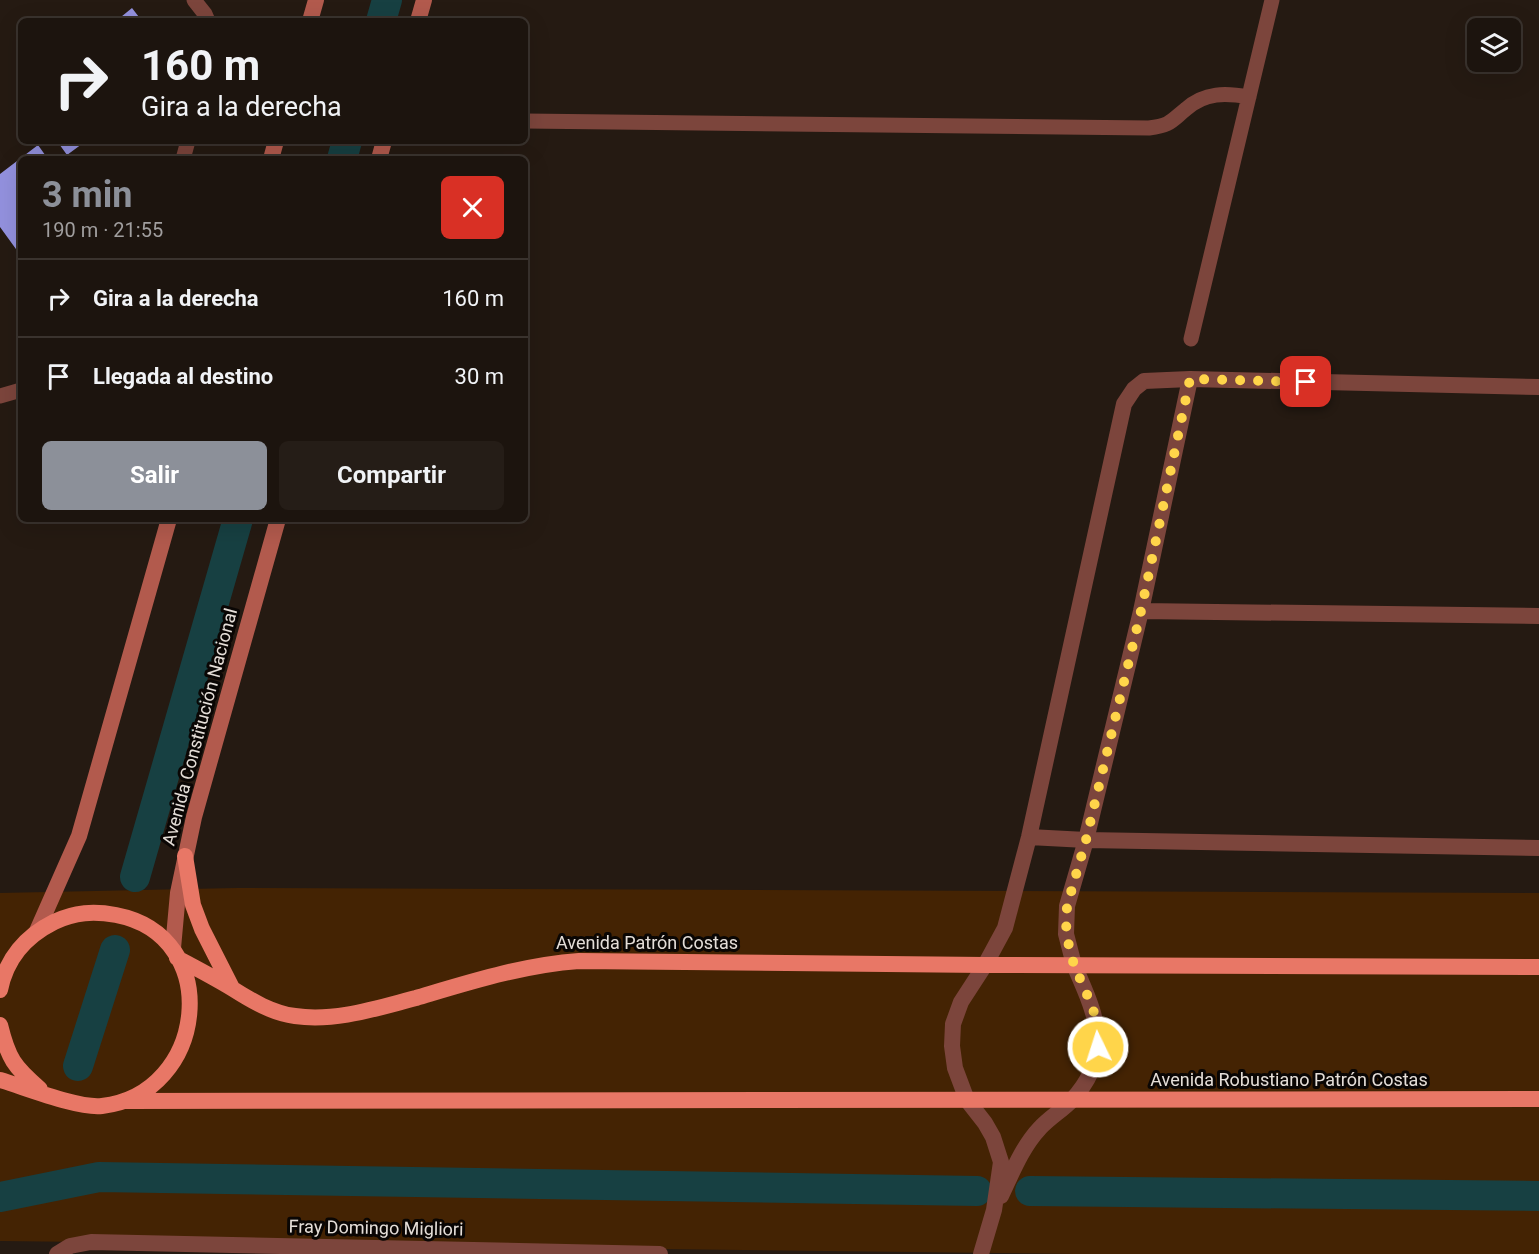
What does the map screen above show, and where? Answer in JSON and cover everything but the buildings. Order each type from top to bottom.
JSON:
[{"type":"highway","points":[[185,856],[193,905],[233,989]]},
{"type":"highway","name":"Avenida Patrón Costas","points":[[21,945],[36,931],[63,918],[95,911],[131,918],[175,953],[248,999],[294,1016],[319,1018],[389,1005],[547,963],[579,961],[1074,965]]},
{"type":"highway","points":[[0,957],[21,945]]},
{"type":"highway","points":[[0,990],[3,974],[21,945]]},
{"type":"highway","points":[[126,1101],[154,1083],[175,1061],[185,1039],[191,1011],[187,981],[175,953]]},
{"type":"highway","points":[[1074,965],[1539,967]]},
{"type":"highway","points":[[0,1025],[6,1049],[19,1071],[45,1093]]},
{"type":"highway","points":[[0,1080],[76,1103],[99,1106],[126,1101],[967,1100]]},
{"type":"highway","name":"Avenida Robustiano Patrón Costas","points":[[967,1100],[1539,1099]]},
{"type":"main road","points":[[311,18],[316,0]]},
{"type":"main road","points":[[419,18],[424,0]]},
{"type":"main road","points":[[36,931],[79,836],[168,522]]},
{"type":"main road","name":"Avenida Constitución Nacional","points":[[175,953],[174,917],[194,817],[277,522]]},
{"type":"street","points":[[994,1210],[1028,1143],[1039,1129],[1071,1101],[1086,1081],[1098,1047],[1097,1023],[1074,965],[1066,934],[1067,906],[1086,840],[1141,611],[1190,379]]},
{"type":"street","points":[[981,1254],[994,1210],[1001,1162],[993,1137],[967,1100],[955,1068],[952,1046],[953,1024],[961,1002],[1005,928],[1029,837],[1124,404],[1134,389],[1144,381],[1190,379],[1539,387]]},
{"type":"street","points":[[1141,611],[1539,616]]},
{"type":"street","points":[[1029,837],[1539,848]]},
{"type":"street","name":"Fray Domingo Migliori","points":[[57,1254],[70,1246],[91,1242],[660,1254]]},
{"type":"lane","points":[[194,0],[207,18]]},
{"type":"lane","points":[[1191,339],[1272,0]]},
{"type":"lane","points":[[528,121],[1149,129],[1175,121],[1187,108],[1203,99],[1225,93],[1249,97]]},
{"type":"lane","points":[[0,396],[18,391]]},
{"type":"shaded area","points":[[237,888],[1539,893],[1539,1254],[1076,1254],[0,1241],[0,893]]},
{"type":"waterway","points":[[382,18],[387,0]]},
{"type":"waterway","points":[[343,156],[346,144]]},
{"type":"waterway","points":[[135,877],[237,522]]},
{"type":"waterway","points":[[78,1066],[115,950]]},
{"type":"waterway","points":[[0,1197],[99,1177],[977,1191]]},
{"type":"waterway","points":[[1030,1191],[1539,1196]]},
{"type":"route","points":[[1098,1047],[1097,1023],[1074,965],[1066,934],[1067,906],[1086,840],[1141,611],[1190,379],[1306,382]]}]
